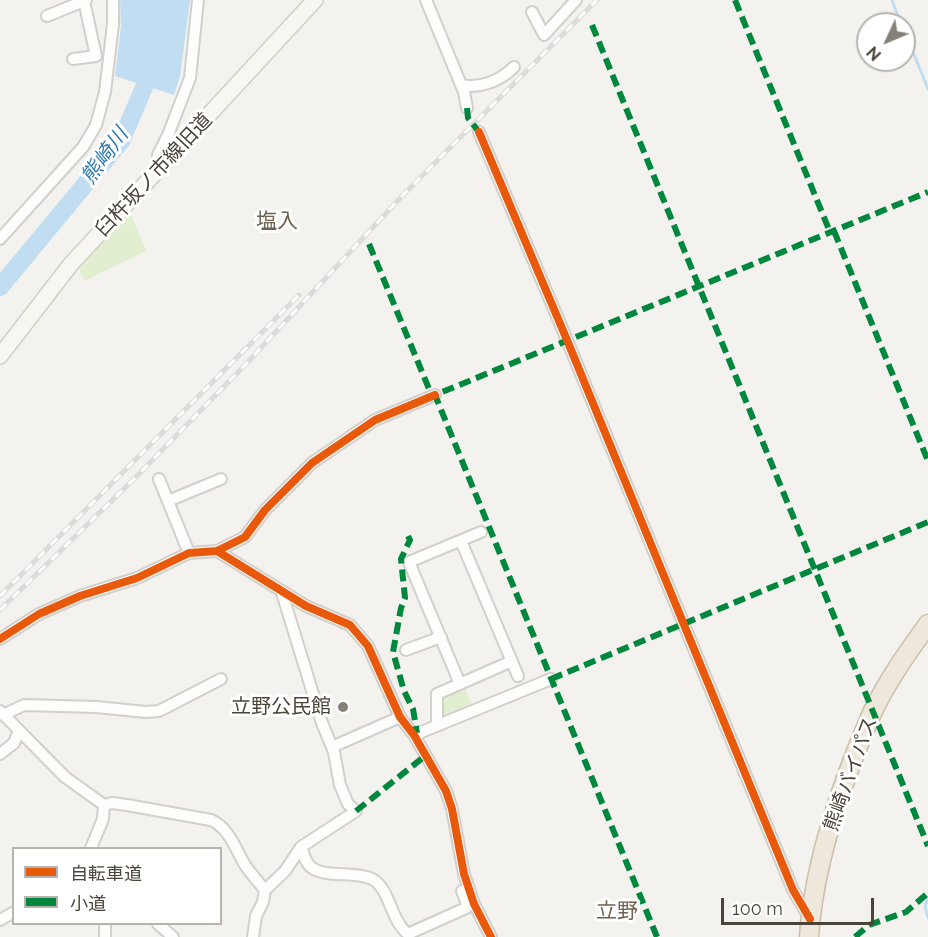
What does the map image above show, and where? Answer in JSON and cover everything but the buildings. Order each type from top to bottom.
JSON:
[{"type":"highway","name":"熊崎バイパス","points":[[809,928],[830,823],[873,712],[898,667],[928,624]]},
{"type":"street","points":[[47,16],[85,0],[96,56],[73,59]]},
{"type":"street","points":[[0,239],[83,147],[96,125],[105,92],[113,24],[113,0]]},
{"type":"street","points":[[159,170],[158,155],[190,78],[198,0]]},
{"type":"street","name":"臼杵坂ノ市線旧道","points":[[0,356],[71,264],[315,0]]},
{"type":"street","points":[[426,0],[461,85],[467,108]]},
{"type":"street","points":[[532,12],[544,35],[576,0]]},
{"type":"street","points":[[461,85],[480,86],[501,78],[514,67]]},
{"type":"street","points":[[478,132],[567,340],[809,928]]},
{"type":"street","points":[[0,639],[39,614],[97,590],[137,578],[189,553],[217,551],[245,537],[265,510],[320,457],[375,420],[435,395]]},
{"type":"street","points":[[159,479],[189,553]]},
{"type":"street","points":[[168,501],[221,479]]},
{"type":"street","points":[[460,684],[409,562],[481,532]]},
{"type":"street","points":[[461,541],[518,676]]},
{"type":"street","points":[[217,551],[282,593],[350,625],[368,646],[400,717],[414,735],[446,791],[452,809],[460,860],[474,903],[491,937]]},
{"type":"street","points":[[253,937],[256,916],[266,890],[285,871],[301,847],[356,811],[348,804],[340,785],[332,747],[322,723],[282,593]]},
{"type":"street","points":[[406,650],[441,637]]},
{"type":"street","points":[[437,725],[436,694],[512,661]]},
{"type":"street","points":[[221,679],[159,711],[24,705],[2,713],[65,777],[104,805],[112,803],[127,805],[211,820],[220,824],[229,835],[233,847],[247,868],[266,890]]},
{"type":"street","points":[[414,735],[551,679]]},
{"type":"street","points":[[332,747],[400,717]]},
{"type":"street","points":[[0,754],[14,743],[19,730]]},
{"type":"street","points":[[92,847],[103,819],[104,805]]},
{"type":"street","points":[[301,847],[305,859],[312,868],[324,872],[368,877],[378,882],[399,926],[408,934],[466,908],[467,904],[458,871],[460,860]]},
{"type":"street","points":[[159,925],[173,937]]},
{"type":"green space","points":[[129,210],[146,251],[84,281],[79,269]]},
{"type":"green space","points":[[464,686],[474,709],[445,719],[441,718],[439,699]]},
{"type":"water","points":[[120,0],[190,0],[180,77],[174,95],[115,76],[121,27]]},
{"type":"waterway","points":[[892,0],[896,12]]},
{"type":"waterway","points":[[916,60],[928,89]]},
{"type":"waterway","name":"熊崎川","points":[[0,287],[121,141],[145,85],[151,62]]},
{"type":"waterway","points":[[928,898],[925,906],[928,918]]},
{"type":"railway","points":[[0,610],[133,480],[245,365],[403,195],[597,0]]},
{"type":"railway","points":[[0,596],[299,295]]},
{"type":"marked path","points":[[735,0],[830,232]]},
{"type":"marked path","points":[[592,25],[928,846]]},
{"type":"marked path","points":[[467,108],[468,118],[479,132]]},
{"type":"marked path","points":[[657,937],[435,395],[928,192]]},
{"type":"marked path","points":[[834,231],[928,461]]},
{"type":"marked path","points":[[369,244],[432,396]]},
{"type":"marked path","points":[[551,679],[928,522]]},
{"type":"marked path","points":[[408,536],[410,540],[401,559],[405,598],[393,652],[404,691],[413,709],[417,733]]},
{"type":"marked path","points":[[356,811],[425,756]]},
{"type":"marked path","points":[[855,937],[869,925],[906,912],[928,893]]},
{"type":"cycle path","points":[[479,132],[793,890],[810,919]]},
{"type":"cycle path","points":[[0,639],[39,614],[80,596],[137,578],[189,553],[217,551],[245,537],[265,510],[312,463],[375,420],[435,395]]},
{"type":"cycle path","points":[[217,551],[306,606],[350,625],[368,646],[400,717],[414,735],[446,791],[452,809],[464,874],[474,904],[491,937]]},
{"type":"place","name":"立野公民館","points":[[343,707]]},
{"type":"district","name":"塩入","points":[[277,222]]},
{"type":"district","name":"立野","points":[[617,912]]}]
